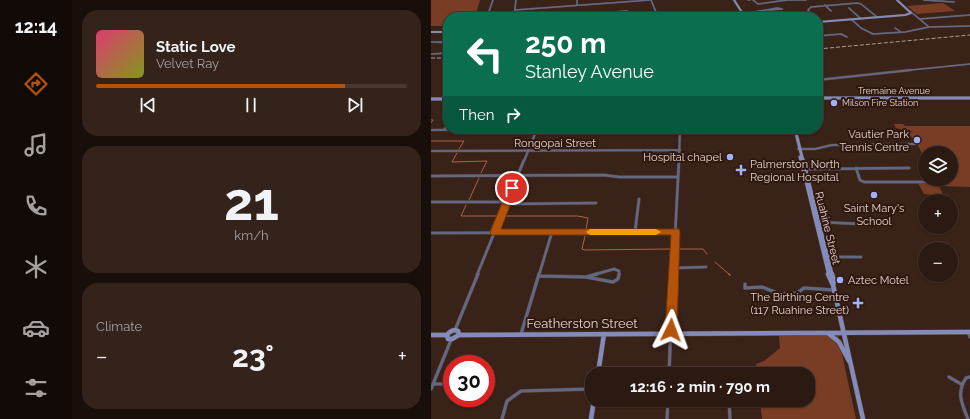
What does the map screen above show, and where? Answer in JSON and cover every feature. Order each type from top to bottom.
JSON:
[{"type":"main road","points":[[734,0],[742,12]]},
{"type":"main road","points":[[897,0],[910,12]]},
{"type":"main road","points":[[823,22],[877,17],[910,12]]},
{"type":"main road","points":[[431,32],[443,32]]},
{"type":"main road","name":"Tremaine Avenue","points":[[823,98],[970,98]]},
{"type":"main road","points":[[431,99],[443,99]]},
{"type":"main road","name":"Ruahine Street","points":[[795,134],[830,281],[834,288]]},
{"type":"main road","name":"Ruahine Street","points":[[817,222],[834,281],[834,288],[863,419]]},
{"type":"main road","points":[[431,335],[447,335],[449,332],[455,330],[458,331],[459,335],[456,338],[451,339],[447,338],[447,335]]},
{"type":"main road","name":"Featherston Street","points":[[459,335],[969,332]]},
{"type":"main road","points":[[826,333],[839,340],[844,355],[850,363]]},
{"type":"main road","points":[[599,367],[604,334]]},
{"type":"main road","points":[[591,419],[593,407]]},
{"type":"street","points":[[489,12],[493,0]]},
{"type":"street","points":[[516,0],[515,10],[651,0],[656,12]]},
{"type":"street","points":[[577,0],[577,5]]},
{"type":"street","points":[[753,0],[756,3]]},
{"type":"street","points":[[751,4],[787,0],[806,0]]},
{"type":"street","points":[[924,0],[953,2]]},
{"type":"street","points":[[811,12],[808,8],[815,6],[861,4],[877,17]]},
{"type":"street","points":[[825,5],[831,11]]},
{"type":"street","points":[[756,12],[779,8],[782,9],[769,10]]},
{"type":"street","points":[[849,8],[860,18]]},
{"type":"street","points":[[614,12],[628,12]]},
{"type":"street","points":[[910,12],[929,27]]},
{"type":"street","points":[[919,18],[970,15]]},
{"type":"street","points":[[851,19],[864,30],[882,33],[901,32],[929,27],[970,26]]},
{"type":"street","points":[[895,28],[901,32]]},
{"type":"street","points":[[823,36],[841,34],[847,36]]},
{"type":"street","points":[[431,42],[443,42]]},
{"type":"street","points":[[431,54],[443,53]]},
{"type":"street","points":[[823,79],[970,64]]},
{"type":"street","points":[[431,130],[443,130]]},
{"type":"street","points":[[455,330],[535,134]]},
{"type":"street","points":[[669,367],[680,134]]},
{"type":"street","points":[[799,149],[815,149],[832,145],[915,144]]},
{"type":"street","name":"Rongopai Street","points":[[431,151],[679,150]]},
{"type":"street","points":[[856,168],[860,180],[865,182],[918,182]]},
{"type":"street","points":[[804,169],[909,168]]},
{"type":"street","points":[[431,176],[603,174],[619,177],[678,177]]},
{"type":"street","points":[[635,232],[635,217],[639,199]]},
{"type":"street","points":[[431,202],[596,203]]},
{"type":"street","points":[[817,222],[862,224]]},
{"type":"street","points":[[521,334],[552,232]]},
{"type":"street","points":[[431,233],[676,232]]},
{"type":"street","points":[[827,257],[861,257]]},
{"type":"street","points":[[674,268],[706,267]]},
{"type":"street","points":[[539,276],[585,277],[613,282],[618,279],[619,271],[614,269],[585,277]]},
{"type":"street","points":[[745,284],[745,288],[762,287],[780,294],[799,292],[804,288],[834,288]]},
{"type":"street","points":[[969,332],[970,337]]},
{"type":"street","points":[[431,389],[451,339]]},
{"type":"street","points":[[949,377],[961,384]]},
{"type":"street","points":[[969,419],[959,393],[961,384],[966,378],[970,377]]},
{"type":"street","points":[[433,384],[443,384]]},
{"type":"street","points":[[502,419],[507,401],[521,391],[585,389]]},
{"type":"street","points":[[667,419],[668,407]]},
{"type":"street","points":[[729,407],[730,419]]},
{"type":"shaded area","points":[[431,0],[480,0],[476,12],[443,12],[443,26],[431,26]]},
{"type":"shaded area","points":[[943,3],[955,11],[917,14],[907,6]]},
{"type":"shaded area","points":[[894,124],[903,124],[905,126],[970,126],[970,187],[939,186],[958,186],[958,146],[918,146],[915,144],[908,131],[896,128]]},
{"type":"shaded area","points":[[920,186],[939,186],[943,194],[924,194]]},
{"type":"shaded area","points":[[838,335],[856,419],[762,419],[761,407],[815,407],[815,367],[756,367],[756,364],[764,361],[780,348],[779,336]]},
{"type":"waterway","points":[[431,120],[433,120],[431,123]]},
{"type":"waterway","points":[[431,141],[464,141],[459,149]]},
{"type":"waterway","points":[[457,153],[452,162],[487,161],[481,173]]},
{"type":"waterway","points":[[469,200],[479,178]]},
{"type":"waterway","points":[[466,205],[461,216],[499,216]]},
{"type":"waterway","points":[[506,216],[578,216],[588,218],[586,230]]},
{"type":"waterway","points":[[585,236],[582,249],[585,250],[670,249]]},
{"type":"waterway","points":[[680,249],[703,249],[707,254]]},
{"type":"waterway","points":[[715,262],[730,275],[729,274]]},
{"type":"railway","points":[[823,49],[970,35]]},
{"type":"railway","points":[[431,58],[443,58]]},
{"type":"slow traffic","points":[[590,232],[656,232]]},
{"type":"place","name":"Milson Fire Station","points":[[834,103]]},
{"type":"place","name":"Vautier Park Tennis Centre","points":[[917,140]]},
{"type":"place","name":"Hospital chapel","points":[[730,157]]},
{"type":"place","name":"Palmerston North Regional Hospital","points":[[741,170]]},
{"type":"place","name":"Saint Mary's School","points":[[874,195]]},
{"type":"place","name":"Aztec Motel","points":[[840,280]]},
{"type":"place","name":"The Birthing Centre (117 Ruahine Street)","points":[[858,303]]},
{"type":"route","points":[[512,188],[495,232],[676,232],[671,330]]}]
